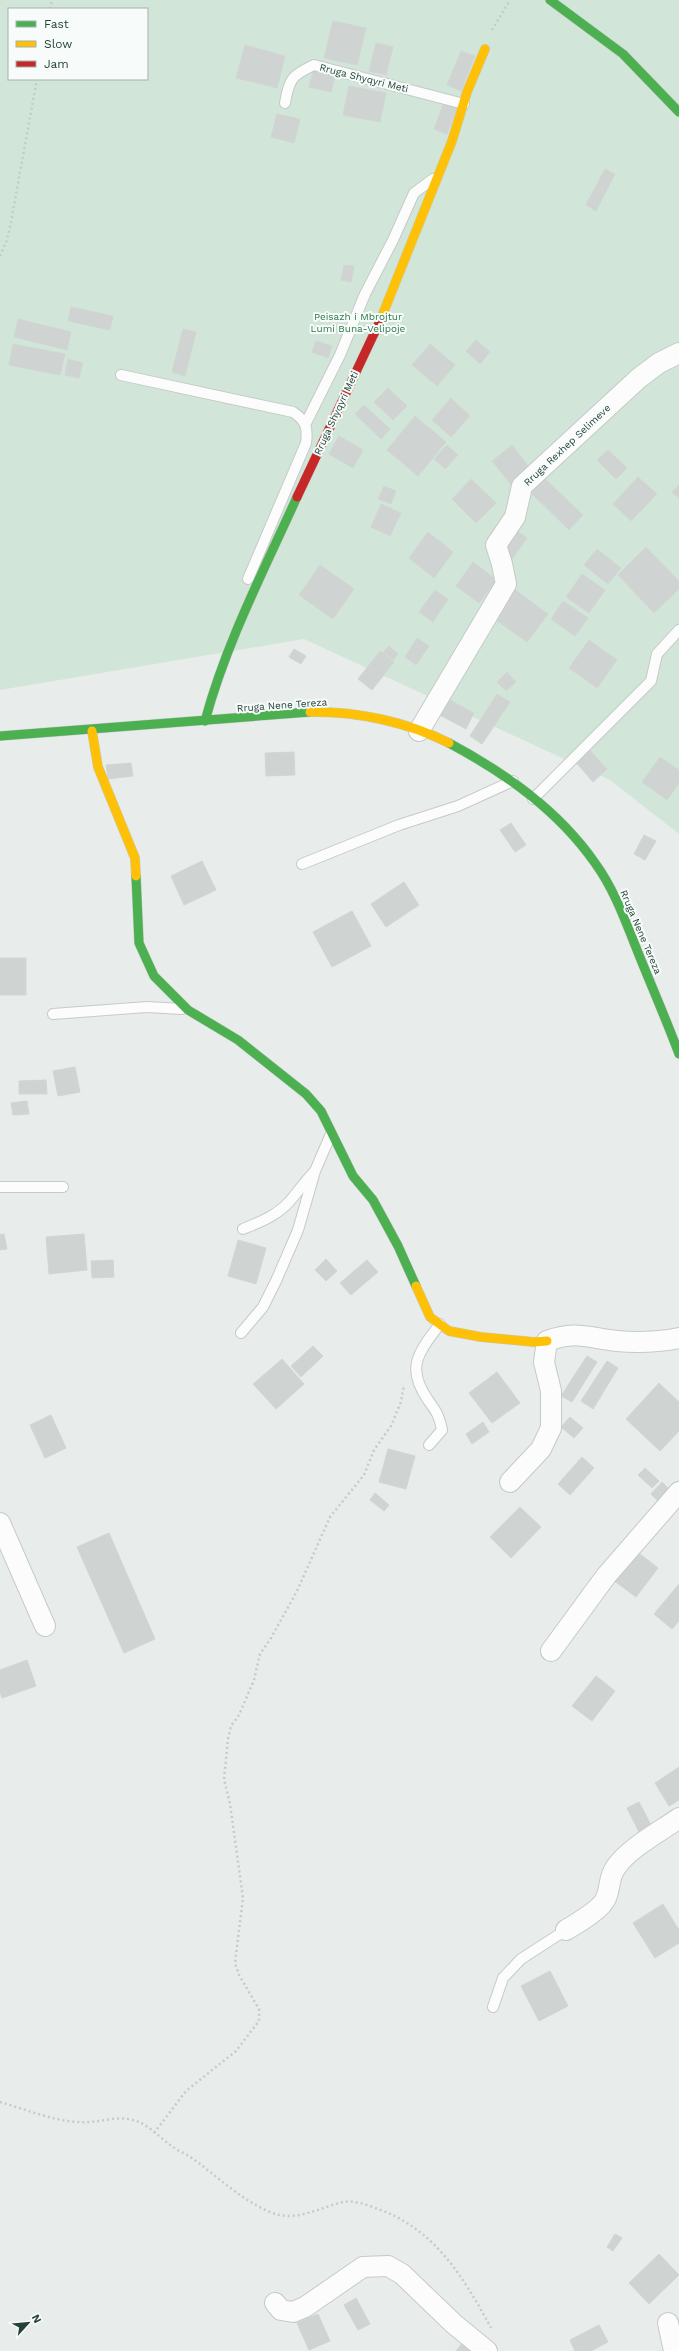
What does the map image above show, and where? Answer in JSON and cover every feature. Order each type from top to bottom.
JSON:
[{"type":"street","points":[[550,0],[623,54],[679,112]]},
{"type":"street","name":"Rruga Shyqyri Meti","points":[[206,721],[214,688],[232,640],[349,383],[387,306],[439,174],[485,49]]},
{"type":"street","name":"Rruga Rexhep Selimeve","points":[[419,731],[506,584],[496,545],[515,518],[522,486],[639,378],[660,363],[679,353]]},
{"type":"street","name":"Rruga Nene Tereza","points":[[0,736],[92,731],[294,713],[334,712],[369,717],[419,731],[494,767],[513,781],[534,799],[578,842],[595,863],[616,898],[679,1054]]},
{"type":"street","points":[[92,731],[98,767],[135,858],[139,943],[154,976],[171,995],[188,1010],[238,1040],[306,1094],[321,1112],[353,1176],[373,1200],[398,1246],[430,1317],[449,1330],[481,1337],[534,1342],[547,1341],[564,1334],[618,1341],[658,1342],[679,1338]]},
{"type":"street","points":[[510,1482],[541,1449],[551,1428],[551,1391],[544,1362],[547,1341]]},
{"type":"street","points":[[551,1650],[606,1576],[679,1492]]},
{"type":"street","points":[[0,1523],[45,1626]]},
{"type":"street","points":[[566,1930],[595,1910],[606,1899],[608,1880],[617,1866],[631,1852],[679,1818]]},
{"type":"street","points":[[275,2303],[281,2310],[293,2312],[305,2307],[363,2267],[388,2266],[402,2274],[454,2324],[490,2342]]},
{"type":"street","points":[[668,2323],[674,2351]]},
{"type":"lane","name":"Rruga Shyqyri Meti","points":[[285,103],[287,91],[296,73],[314,65],[464,104]]},
{"type":"lane","points":[[306,423],[340,355],[365,294],[393,240],[414,193],[439,174]]},
{"type":"lane","points":[[121,375],[293,412],[306,423],[308,427],[306,443],[212,664],[208,678],[214,688]]},
{"type":"lane","points":[[534,799],[651,681],[657,654],[679,630]]},
{"type":"lane","points":[[302,864],[399,824],[458,806],[513,781]]},
{"type":"lane","points":[[53,1014],[147,1007],[188,1010]]},
{"type":"lane","points":[[241,1333],[263,1307],[276,1281],[298,1230],[315,1171],[331,1134]]},
{"type":"lane","points":[[243,1229],[270,1218],[289,1202],[302,1183],[315,1171]]},
{"type":"lane","points":[[0,1187],[63,1187]]},
{"type":"lane","points":[[429,1445],[442,1430],[439,1415],[417,1381],[415,1364],[421,1348],[440,1324]]},
{"type":"lane","points":[[493,2007],[503,1978],[517,1964],[566,1930]]},
{"type":"path","points":[[485,49],[492,31],[510,0]]},
{"type":"path","points":[[0,256],[7,240],[11,222],[37,80]]},
{"type":"path","points":[[154,2133],[186,2091],[236,2051],[259,2021],[259,2009],[245,1987],[235,1963],[243,1898],[230,1804],[224,1779],[228,1739],[231,1726],[239,1715],[254,1680],[260,1654],[272,1638],[297,1591],[330,1517],[364,1475],[374,1450],[391,1426],[401,1402],[403,1389],[417,1381]]},
{"type":"path","points":[[0,2102],[69,2122],[82,2123],[121,2118],[134,2120],[196,2160],[215,2178],[247,2200],[283,2217],[296,2216],[345,2202],[370,2206],[405,2221],[435,2244],[460,2273],[490,2342]]},
{"type":"green space","name":"Peisazh i Mbrojtur Lumi Buna-Velipoje","points":[[0,0],[679,0],[679,834],[610,780],[304,639],[0,690]]},
{"type":"building","points":[[333,21],[366,28],[357,65],[324,58]]},
{"type":"building","points":[[376,43],[393,47],[386,75],[369,71]]},
{"type":"building","points":[[245,45],[285,56],[277,88],[236,78]]},
{"type":"building","points":[[461,51],[475,56],[461,91],[447,85]]},
{"type":"building","points":[[313,71],[335,77],[331,92],[309,87]]},
{"type":"building","points":[[349,86],[386,93],[380,122],[343,115]]},
{"type":"building","points":[[444,102],[457,108],[447,134],[434,129]]},
{"type":"building","points":[[277,114],[300,119],[294,143],[271,137]]},
{"type":"building","points":[[605,169],[615,174],[596,211],[586,205]]},
{"type":"building","points":[[344,265],[354,266],[351,282],[341,280]]},
{"type":"building","points":[[71,307],[113,316],[110,330],[68,321]]},
{"type":"building","points":[[18,319],[71,332],[67,350],[14,337]]},
{"type":"building","points":[[334,324],[346,328],[344,335],[331,331]]},
{"type":"building","points":[[183,329],[196,332],[185,376],[172,372]]},
{"type":"building","points":[[476,340],[490,352],[480,364],[466,351]]},
{"type":"building","points":[[316,341],[332,346],[328,358],[312,352]]},
{"type":"building","points":[[13,344],[65,354],[60,375],[9,365]]},
{"type":"building","points":[[430,344],[455,365],[437,386],[412,365]]},
{"type":"building","points":[[68,359],[83,363],[79,378],[65,375]]},
{"type":"building","points":[[388,388],[407,406],[393,420],[374,402]]},
{"type":"building","points":[[451,398],[470,416],[451,437],[432,420]]},
{"type":"building","points":[[364,405],[390,429],[381,439],[355,414]]},
{"type":"building","points":[[415,416],[446,442],[418,476],[387,450]]},
{"type":"building","points":[[339,436],[363,450],[353,468],[329,454]]},
{"type":"building","points":[[447,445],[458,455],[445,469],[434,459]]},
{"type":"building","points":[[512,445],[532,471],[512,486],[492,461]]},
{"type":"building","points":[[608,450],[627,468],[616,479],[597,460]]},
{"type":"building","points":[[543,477],[583,515],[569,530],[529,491]]},
{"type":"building","points":[[638,477],[657,494],[631,521],[613,504]]},
{"type":"building","points":[[471,479],[496,503],[476,523],[452,499]]},
{"type":"building","points":[[679,485],[679,498],[672,492]]},
{"type":"building","points":[[384,486],[396,491],[391,504],[378,499]]},
{"type":"building","points":[[381,504],[401,513],[390,536],[371,527]]},
{"type":"building","points":[[514,529],[527,538],[512,559],[499,550]]},
{"type":"building","points":[[428,532],[453,552],[434,578],[409,558]]},
{"type":"building","points":[[646,547],[679,581],[679,589],[654,613],[618,575]]},
{"type":"building","points":[[597,549],[621,568],[608,584],[584,565]]},
{"type":"building","points":[[473,562],[497,580],[479,603],[456,586]]},
{"type":"building","points":[[320,565],[354,589],[333,619],[299,595]]},
{"type":"building","points":[[582,574],[605,590],[589,613],[566,597]]},
{"type":"building","points":[[514,589],[548,614],[527,642],[493,618]]},
{"type":"building","points":[[435,590],[448,599],[433,622],[419,612]]},
{"type":"building","points":[[563,601],[588,618],[575,636],[551,619]]},
{"type":"building","points":[[417,638],[429,646],[416,665],[405,657]]},
{"type":"building","points":[[589,640],[617,660],[597,688],[569,668]]},
{"type":"building","points":[[389,646],[398,654],[393,660],[383,652]]},
{"type":"building","points":[[294,649],[306,656],[301,664],[289,657]]},
{"type":"building","points":[[380,651],[394,662],[372,690],[358,679]]},
{"type":"building","points":[[507,672],[516,682],[506,691],[497,682]]},
{"type":"building","points":[[497,694],[510,702],[482,744],[470,736]]},
{"type":"building","points":[[446,698],[474,713],[466,729],[438,714]]},
{"type":"building","points":[[588,748],[607,769],[593,782],[574,760]]},
{"type":"building","points":[[294,752],[295,775],[266,776],[265,753]]},
{"type":"building","points":[[660,757],[679,770],[679,783],[667,800],[642,782]]},
{"type":"building","points":[[131,763],[133,776],[108,779],[106,765]]},
{"type":"building","points":[[511,823],[526,845],[515,852],[500,830]]},
{"type":"building","points":[[644,835],[656,841],[645,860],[634,854]]},
{"type":"building","points":[[202,861],[216,890],[184,905],[171,876]]},
{"type":"building","points":[[404,882],[419,905],[386,927],[371,904]]},
{"type":"building","points":[[352,911],[371,946],[332,967],[313,932]]},
{"type":"building","points":[[0,958],[26,958],[26,995],[0,995]]},
{"type":"building","points":[[75,1067],[80,1092],[58,1096],[53,1071]]},
{"type":"building","points":[[46,1080],[47,1094],[19,1094],[19,1081]]},
{"type":"building","points":[[27,1101],[29,1114],[13,1115],[11,1103]]},
{"type":"building","points":[[4,1234],[7,1249],[0,1250],[0,1235]]},
{"type":"building","points":[[84,1234],[87,1270],[49,1274],[46,1237]]},
{"type":"building","points":[[238,1240],[266,1248],[256,1284],[228,1276]]},
{"type":"building","points":[[326,1259],[337,1271],[326,1281],[315,1270]]},
{"type":"building","points":[[113,1260],[114,1277],[92,1278],[91,1261]]},
{"type":"building","points":[[367,1260],[378,1272],[351,1295],[340,1283]]},
{"type":"building","points":[[313,1346],[323,1356],[301,1377],[291,1366]]},
{"type":"building","points":[[587,1356],[597,1362],[572,1402],[561,1396]]},
{"type":"building","points":[[282,1359],[304,1384],[276,1409],[253,1384]]},
{"type":"building","points":[[607,1361],[618,1368],[593,1409],[581,1401]]},
{"type":"building","points":[[497,1372],[520,1403],[492,1423],[469,1393]]},
{"type":"building","points":[[659,1383],[679,1402],[679,1431],[660,1451],[626,1419]]},
{"type":"building","points":[[51,1415],[66,1448],[45,1458],[30,1425]]},
{"type":"building","points":[[570,1417],[583,1428],[574,1438],[561,1427]]},
{"type":"building","points":[[483,1422],[489,1432],[472,1444],[466,1434]]},
{"type":"building","points":[[388,1449],[415,1456],[406,1489],[379,1482]]},
{"type":"building","points":[[582,1457],[594,1468],[570,1495],[558,1484]]},
{"type":"building","points":[[645,1468],[659,1481],[652,1488],[638,1475]]},
{"type":"building","points":[[662,1482],[670,1490],[659,1502],[651,1494]]},
{"type":"building","points":[[375,1493],[389,1505],[384,1511],[370,1500]]},
{"type":"building","points":[[520,1507],[541,1527],[511,1558],[490,1537]]},
{"type":"building","points":[[109,1533],[155,1639],[124,1653],[77,1547]]},
{"type":"building","points":[[635,1550],[658,1568],[636,1597],[613,1580]]},
{"type":"building","points":[[679,1584],[679,1621],[672,1629],[654,1614]]},
{"type":"building","points":[[27,1660],[36,1686],[2,1698],[0,1692],[0,1670]]},
{"type":"building","points":[[596,1676],[615,1691],[592,1721],[572,1706]]},
{"type":"building","points":[[679,1767],[679,1800],[669,1806],[655,1783]]},
{"type":"building","points":[[639,1802],[651,1825],[639,1832],[627,1808]]},
{"type":"building","points":[[663,1904],[679,1930],[679,1943],[655,1958],[633,1923]]},
{"type":"building","points":[[550,1971],[568,2006],[539,2021],[521,1986]]},
{"type":"building","points":[[615,2234],[622,2238],[613,2251],[607,2247]]},
{"type":"building","points":[[659,2254],[679,2275],[649,2304],[629,2283]]},
{"type":"building","points":[[356,2298],[370,2324],[358,2330],[344,2305]]},
{"type":"building","points":[[318,2314],[330,2341],[309,2350],[297,2323]]},
{"type":"building","points":[[599,2325],[608,2342],[591,2351],[575,2351],[570,2340]]},
{"type":"building","points":[[464,2341],[475,2351],[456,2351]]},
{"type":"traffic: fast","points":[[550,0],[623,54],[679,112]]},
{"type":"traffic: fast","points":[[205,721],[224,663],[246,607],[297,497]]},
{"type":"traffic: fast","points":[[0,736],[310,712]]},
{"type":"traffic: fast","points":[[449,743],[490,767],[529,794],[564,826],[595,863],[608,883],[619,905],[679,1054]]},
{"type":"traffic: fast","points":[[136,876],[139,943],[154,976],[188,1010],[238,1040],[306,1094],[321,1111],[353,1176],[373,1200],[398,1246],[416,1286]]},
{"type":"traffic: slow","points":[[380,321],[452,141],[467,92],[485,49]]},
{"type":"traffic: slow","points":[[310,712],[346,713],[381,719],[416,729],[449,743]]},
{"type":"traffic: slow","points":[[92,731],[98,767],[135,858],[136,876]]},
{"type":"traffic: slow","points":[[416,1286],[430,1317],[449,1331],[481,1337],[534,1342],[547,1341]]},
{"type":"traffic: jam","points":[[297,497],[380,321]]}]
